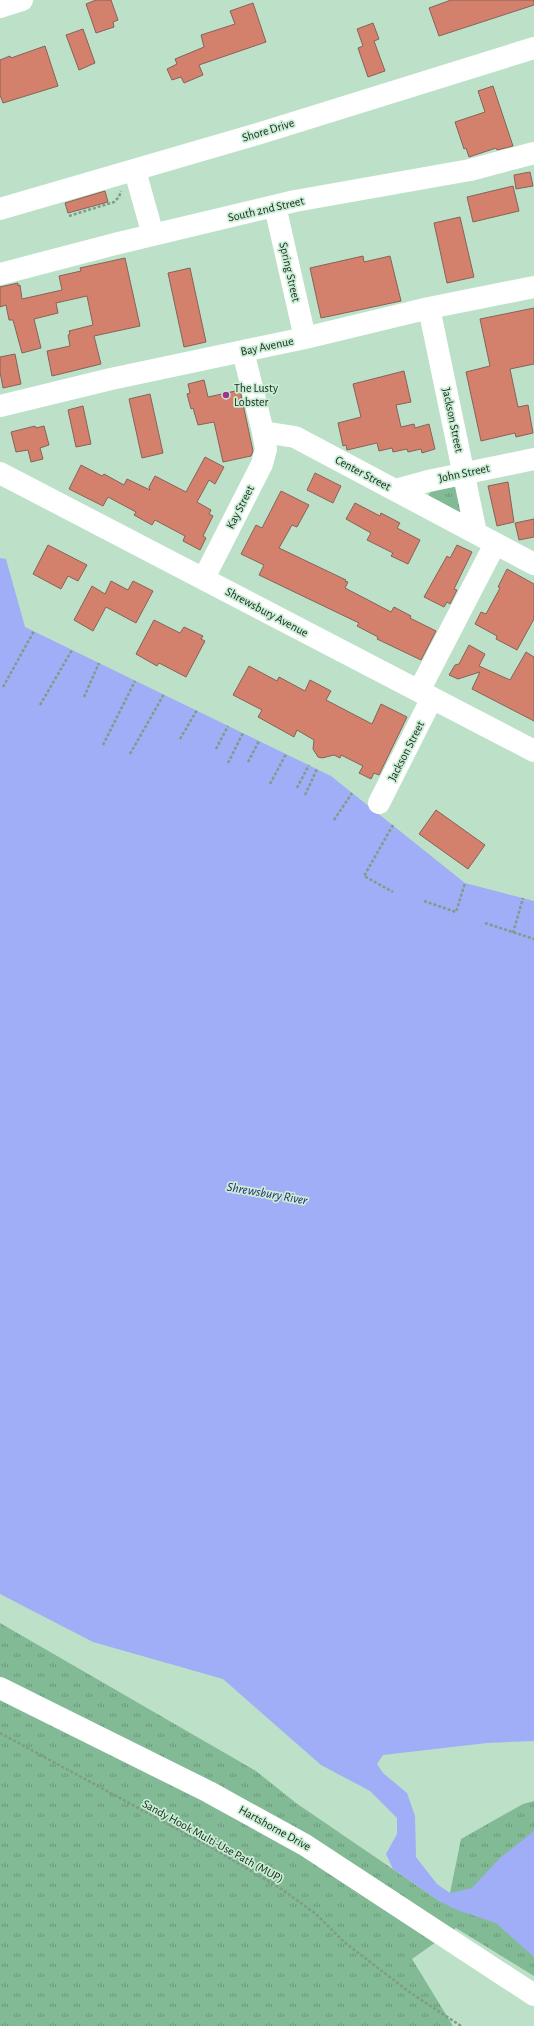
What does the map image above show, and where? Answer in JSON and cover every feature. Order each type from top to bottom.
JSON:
[{"type":"main road","points":[[0,7],[22,0]]},
{"type":"main road","name":"Shore Drive","points":[[0,209],[124,178],[534,48]]},
{"type":"main road","name":"South 2nd Street","points":[[0,274],[275,206],[359,189],[470,170],[534,153]]},
{"type":"main road","points":[[124,178],[153,235]]},
{"type":"main road","name":"Spring Street","points":[[275,206],[305,338]]},
{"type":"main road","name":"Bay Avenue","points":[[0,406],[111,380],[305,338],[429,308],[534,287]]},
{"type":"main road","name":"Jackson Street","points":[[429,308],[476,533]]},
{"type":"main road","points":[[243,351],[263,432]]},
{"type":"main road","name":"Center Street","points":[[263,432],[295,438],[534,564]]},
{"type":"main road","name":"Kay Street","points":[[204,578],[262,464],[266,449],[263,432]]},
{"type":"main road","name":"John Street","points":[[395,490],[464,473],[534,459]]},
{"type":"main road","name":"Shrewsbury Avenue","points":[[0,473],[534,751]]},
{"type":"main road","name":"Jackson Street","points":[[379,803],[425,694],[495,544]]},
{"type":"main road","name":"Hartshorne Drive","points":[[0,1688],[209,1792],[299,1841],[534,1995]]},
{"type":"path","points":[[69,216],[114,202],[121,194],[124,178]]},
{"type":"path","points":[[2,687],[34,631]]},
{"type":"path","points":[[40,705],[72,650]]},
{"type":"path","points":[[84,697],[99,663]]},
{"type":"path","points":[[103,745],[135,681]]},
{"type":"path","points":[[130,754],[164,694]]},
{"type":"path","points":[[180,739],[197,710]]},
{"type":"path","points":[[216,749],[228,726]]},
{"type":"path","points":[[228,763],[243,733]]},
{"type":"path","points":[[248,762],[259,741]]},
{"type":"path","points":[[270,784],[286,754]]},
{"type":"path","points":[[297,788],[309,765]]},
{"type":"path","points":[[305,795],[317,769]]},
{"type":"path","points":[[334,820],[352,793]]},
{"type":"path","points":[[393,825],[364,876],[393,892]]},
{"type":"path","points":[[424,901],[456,912],[465,883]]},
{"type":"path","points":[[513,933],[523,898]]},
{"type":"path","points":[[485,923],[534,940]]},
{"type":"path","name":"Sandy Hook Multi-Use Path (MUP)","points":[[0,1733],[212,1848],[280,1888],[316,1914],[344,1942],[408,1991],[461,2026]]},
{"type":"green space","points":[[458,486],[464,515],[428,495],[431,492]]},
{"type":"green space","points":[[0,1623],[256,1771],[296,1803],[441,1902],[450,1893],[461,1839],[523,1804],[534,1801],[534,1976],[456,1928],[412,1959],[453,2026],[0,2026]]},
{"type":"water","name":"Shrewsbury River","points":[[0,558],[6,559],[25,627],[331,776],[465,883],[534,901],[534,1741],[487,1743],[383,1755],[377,1764],[383,1773],[407,1793],[415,1816],[416,1857],[437,1884],[450,1893],[472,1888],[500,1858],[534,1831],[534,1957],[496,1923],[457,1910],[441,1902],[393,1869],[386,1854],[397,1834],[397,1818],[370,1791],[321,1765],[223,1679],[93,1642],[0,1594]]},
{"type":"building","points":[[96,0],[111,0],[118,20],[113,22],[114,27],[96,33],[86,4]]},
{"type":"building","points":[[451,0],[534,0],[534,5],[439,36],[429,8]]},
{"type":"building","points":[[253,3],[266,42],[199,65],[203,75],[184,83],[181,77],[172,80],[167,69],[177,64],[175,59],[204,47],[201,35],[235,24],[230,11]]},
{"type":"building","points":[[373,23],[379,39],[374,41],[385,71],[368,77],[358,48],[363,46],[357,29]]},
{"type":"building","points":[[83,29],[95,63],[79,70],[66,35]]},
{"type":"building","points":[[45,46],[58,86],[3,103],[0,95],[0,60],[10,56],[11,58]]},
{"type":"building","points":[[493,86],[513,146],[497,150],[496,148],[469,157],[466,148],[464,149],[455,122],[485,112],[478,91]]},
{"type":"building","points":[[530,172],[533,186],[516,189],[514,175]]},
{"type":"building","points":[[513,186],[519,211],[473,222],[467,197]]},
{"type":"building","points":[[105,191],[108,202],[68,213],[65,203]]},
{"type":"building","points":[[460,217],[474,277],[447,283],[434,223]]},
{"type":"building","points":[[363,256],[364,262],[390,256],[401,301],[321,318],[310,268]]},
{"type":"building","points":[[125,258],[140,326],[94,336],[101,364],[52,376],[47,351],[70,346],[68,335],[70,334],[69,331],[93,325],[87,296],[56,303],[58,313],[34,319],[41,348],[22,353],[13,320],[9,320],[6,305],[0,307],[0,287],[18,283],[18,286],[20,285],[22,299],[62,290],[59,276],[81,271],[80,268]]},
{"type":"building","points":[[190,268],[206,342],[184,347],[168,273]]},
{"type":"building","points":[[534,308],[534,364],[510,369],[518,407],[528,405],[533,433],[516,437],[515,433],[481,441],[466,372],[490,366],[480,319]]},
{"type":"building","points":[[15,354],[21,384],[3,388],[0,372],[0,357]]},
{"type":"building","points":[[404,371],[411,402],[396,405],[401,427],[414,424],[415,428],[429,424],[435,449],[422,453],[421,449],[408,452],[407,449],[393,452],[392,448],[379,451],[377,443],[347,450],[346,445],[343,446],[338,423],[361,417],[353,384]]},
{"type":"building","points":[[204,380],[208,397],[240,390],[253,451],[251,456],[223,462],[214,422],[198,425],[193,408],[191,409],[187,394],[190,393],[188,384]]},
{"type":"building","points":[[150,394],[163,453],[142,458],[129,399]]},
{"type":"building","points":[[83,406],[91,444],[76,447],[68,410]]},
{"type":"building","points":[[35,426],[36,428],[44,426],[49,445],[40,448],[43,459],[31,462],[28,450],[16,452],[11,432]]},
{"type":"building","points":[[205,457],[224,467],[215,484],[209,480],[197,502],[211,510],[209,514],[213,516],[203,536],[206,538],[200,550],[183,541],[185,536],[155,520],[152,525],[134,515],[136,512],[108,497],[103,506],[69,489],[81,465],[102,476],[104,474],[124,485],[127,479],[150,490],[149,487],[155,476],[186,492]]},
{"type":"building","points":[[315,473],[341,486],[333,503],[307,490]]},
{"type":"building","points":[[508,482],[514,522],[497,526],[488,486]]},
{"type":"building","points":[[281,491],[309,505],[297,527],[292,525],[279,548],[346,580],[345,581],[348,582],[345,588],[391,612],[394,607],[411,616],[410,618],[436,631],[421,660],[377,639],[378,637],[357,626],[359,623],[259,575],[264,565],[241,554],[256,525],[262,528]]},
{"type":"building","points":[[355,503],[380,516],[381,513],[400,523],[397,528],[420,540],[408,564],[391,556],[393,553],[367,540],[371,533],[346,519]]},
{"type":"building","points":[[534,519],[534,537],[519,540],[515,523]]},
{"type":"building","points":[[48,545],[87,565],[78,581],[68,576],[61,589],[33,574]]},
{"type":"building","points":[[457,545],[472,552],[454,589],[457,590],[450,604],[447,602],[444,607],[424,597],[447,556],[450,558]]},
{"type":"building","points":[[507,569],[534,584],[534,619],[517,650],[496,639],[497,636],[475,624],[481,612],[486,614],[500,588],[498,587]]},
{"type":"building","points":[[111,581],[128,590],[133,581],[153,591],[136,623],[106,607],[93,631],[74,620],[92,586],[105,594]]},
{"type":"building","points":[[154,620],[180,633],[184,627],[203,636],[201,639],[205,641],[186,677],[159,663],[157,666],[136,654]]},
{"type":"building","points":[[469,645],[485,654],[479,666],[510,680],[526,652],[534,657],[534,721],[472,689],[480,672],[458,679],[449,675],[455,665],[459,664]]},
{"type":"building","points":[[249,666],[277,681],[279,677],[305,691],[310,680],[331,691],[326,700],[372,724],[381,704],[407,717],[379,775],[374,773],[371,779],[359,773],[363,766],[341,755],[340,758],[334,755],[322,758],[318,757],[313,749],[314,740],[297,730],[294,737],[258,717],[262,710],[233,695]]},
{"type":"building","points":[[436,810],[485,845],[468,869],[419,834]]},
{"type":"place","name":"The Lusty Lobster","points":[[226,395]]}]
